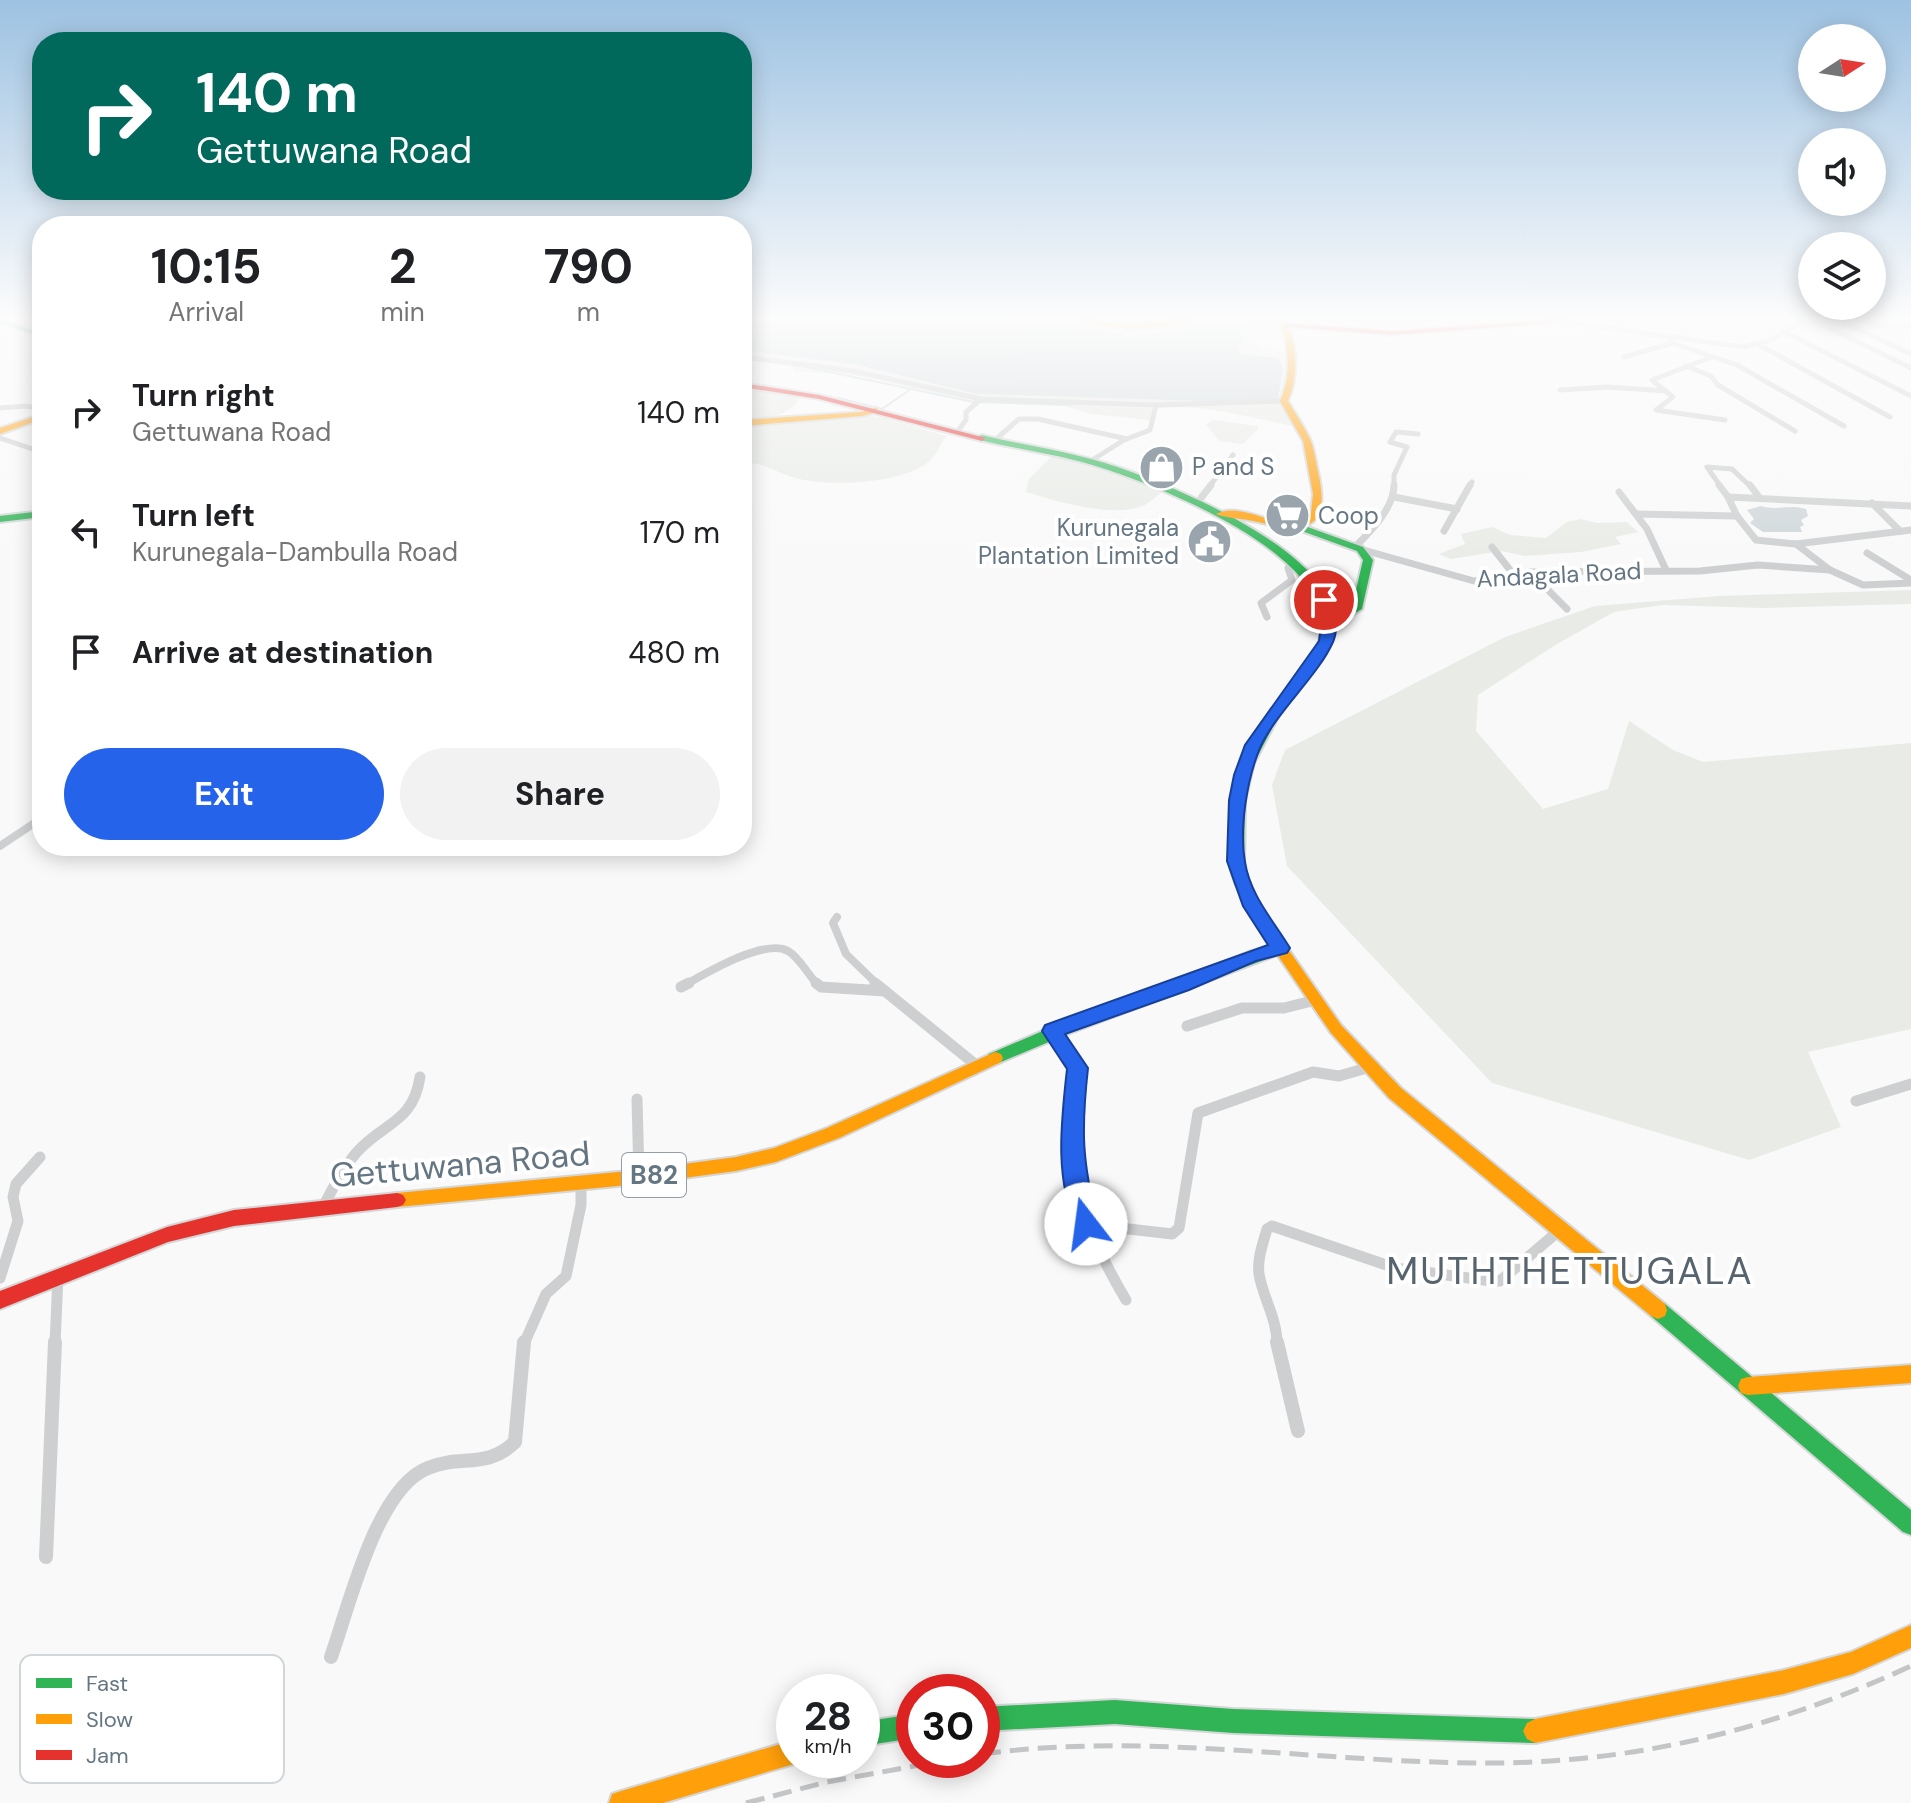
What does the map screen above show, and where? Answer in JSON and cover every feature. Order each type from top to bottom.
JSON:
[{"type":"main road","points":[[831,400],[1091,460],[1201,498],[1295,564],[1316,584],[1335,617]]},
{"type":"main road","points":[[1284,401],[1290,417],[1302,428],[1320,497],[1318,511],[1302,528]]},
{"type":"main road","points":[[752,422],[872,411]]},
{"type":"main road","points":[[0,431],[32,420]]},
{"type":"main road","points":[[1091,460],[1225,513],[1277,542],[1314,572],[1332,594],[1335,617],[1326,641],[1253,745],[1242,775],[1236,861],[1252,906],[1354,1045]]},
{"type":"main road","points":[[1225,513],[1302,528],[1358,548],[1368,560],[1357,609],[1335,617]]},
{"type":"main road","points":[[0,519],[32,515]]},
{"type":"main road","points":[[1285,948],[1336,1029],[1374,1066],[1395,1093],[1911,1524]]},
{"type":"main road","name":"Gettuwana Road","points":[[0,1300],[180,1230],[256,1215],[639,1177],[736,1164],[776,1155],[833,1133],[1052,1031],[1182,985],[1250,956],[1285,948]]},
{"type":"main road","points":[[1748,1386],[1911,1374]]},
{"type":"main road","points":[[1000,1718],[1115,1712],[1233,1721],[1528,1732],[1784,1682],[1853,1663],[1911,1636]]},
{"type":"main road","points":[[621,1803],[776,1757]]},
{"type":"street","points":[[975,400],[1156,405],[1284,401]]},
{"type":"street","points":[[1669,400],[1656,410],[1725,420]]},
{"type":"street","points":[[1743,400],[1795,431]]},
{"type":"street","points":[[1799,400],[1844,426]]},
{"type":"street","points":[[1859,400],[1890,417]]},
{"type":"street","points":[[958,430],[966,420],[966,412],[979,401]]},
{"type":"street","points":[[997,439],[1019,419],[1038,419],[1139,439],[1151,429],[1156,405]]},
{"type":"street","points":[[0,408],[32,407]]},
{"type":"street","points":[[1358,548],[1394,497],[1394,475],[1407,447],[1390,442],[1398,431],[1418,434]]},
{"type":"street","points":[[0,438],[32,449]]},
{"type":"street","points":[[1091,460],[1127,439]]},
{"type":"street","points":[[1201,498],[1233,455]]},
{"type":"street","points":[[1759,497],[1739,471],[1707,467],[1756,540],[1796,544],[1911,530]]},
{"type":"street","points":[[1444,531],[1472,482]]},
{"type":"street","points":[[1619,492],[1647,529],[1666,570]]},
{"type":"street","points":[[1394,497],[1457,509]]},
{"type":"street","points":[[1728,497],[1911,506]]},
{"type":"street","points":[[1872,503],[1911,541]]},
{"type":"street","points":[[1636,514],[1737,516]]},
{"type":"street","points":[[1796,544],[1830,570],[1863,585],[1911,582]]},
{"type":"street","points":[[1492,547],[1514,575]]},
{"type":"street","name":"Andagala Road","points":[[1358,548],[1474,581],[1530,572],[1700,571],[1758,565],[1830,570]]},
{"type":"street","points":[[1867,553],[1911,582]]},
{"type":"street","points":[[1267,617],[1261,603],[1292,580],[1288,568],[1295,564]]},
{"type":"street","points":[[1530,572],[1567,609]]},
{"type":"street","points":[[0,846],[32,825]]},
{"type":"street","points":[[837,917],[833,923],[846,954],[885,991],[976,1065]]},
{"type":"street","points":[[681,987],[742,957],[779,949],[787,951],[821,987],[885,991]]},
{"type":"street","points":[[1187,1026],[1242,1008],[1284,1008],[1316,1000]]},
{"type":"street","points":[[1052,1031],[1078,1068],[1071,1127],[1074,1175],[1086,1224],[1126,1300]]},
{"type":"street","points":[[1086,1224],[1172,1234],[1179,1228],[1198,1113],[1313,1072],[1339,1076],[1374,1066]]},
{"type":"street","points":[[323,1207],[357,1151],[414,1108],[419,1096],[420,1077]]},
{"type":"street","points":[[1856,1101],[1911,1084]]},
{"type":"street","points":[[637,1099],[639,1177]]},
{"type":"street","points":[[0,1278],[18,1221],[13,1197],[16,1184],[40,1157]]},
{"type":"street","points":[[331,1657],[373,1546],[402,1485],[421,1471],[438,1464],[479,1463],[498,1457],[515,1442],[524,1342],[546,1294],[566,1276],[581,1205],[581,1183]]},
{"type":"street","points":[[1298,1431],[1277,1347],[1277,1328],[1259,1274],[1259,1259],[1267,1229],[1272,1226],[1291,1231],[1395,1268],[1500,1281],[1561,1229]]},
{"type":"street","points":[[46,1557],[58,1276]]},
{"type":"shaded area","points":[[752,400],[798,400],[783,413],[752,420]]},
{"type":"shaded area","points":[[969,400],[1180,400],[1275,403],[1284,400],[1302,428],[1227,412],[1189,408],[1152,409],[1153,418],[1147,420],[1092,414],[1063,406]]},
{"type":"shaded area","points":[[1172,400],[1278,400],[1264,403]]},
{"type":"shaded area","points":[[859,415],[884,418],[947,436],[934,456],[908,473],[847,483],[809,481],[752,463],[752,426]]},
{"type":"shaded area","points":[[1213,420],[1259,428],[1243,444],[1219,441],[1206,424]]},
{"type":"shaded area","points":[[1052,456],[1163,491],[1148,503],[1121,510],[1088,508],[1026,492],[1029,479]]},
{"type":"shaded area","points":[[1761,506],[1806,509],[1808,516],[1801,520],[1804,525],[1800,527],[1802,532],[1763,532],[1750,523],[1754,519],[1747,510]]},
{"type":"shaded area","points":[[1581,519],[1597,523],[1627,522],[1638,532],[1615,537],[1621,544],[1581,552],[1525,556],[1501,551],[1451,559],[1439,554],[1465,544],[1461,534],[1492,527],[1510,535],[1546,538],[1567,522]]},
{"type":"shaded area","points":[[1911,590],[1911,604],[1764,608],[1662,605],[1614,612],[1478,695],[1476,731],[1543,809],[1608,789],[1629,721],[1673,750],[1703,762],[1911,743],[1911,1029],[1808,1052],[1841,1127],[1749,1160],[1492,1083],[1287,866],[1272,785],[1285,750],[1505,637],[1595,606],[1720,596]]},
{"type":"waterway","points":[[847,400],[882,409],[895,400]]},
{"type":"waterway","points":[[965,400],[1071,405]]},
{"type":"railway","points":[[1000,1752],[1110,1746],[1174,1747],[1496,1763],[1603,1756],[1656,1748],[1760,1723],[1811,1707],[1911,1666]]},
{"type":"railway","points":[[746,1803],[827,1782],[896,1769]]},
{"type":"traffic: fast","points":[[982,438],[1089,461],[1182,496],[1256,536],[1289,560],[1315,586],[1328,613],[1325,642],[1263,732],[1247,763],[1239,800],[1237,866]]},
{"type":"traffic: fast","points":[[0,519],[32,515]]},
{"type":"traffic: fast","points":[[1302,528],[1360,549],[1368,560],[1357,609],[1341,617],[1329,617]]},
{"type":"traffic: fast","points":[[995,1058],[1064,1028],[1280,948]]},
{"type":"traffic: fast","points":[[1658,1310],[1911,1524]]},
{"type":"traffic: fast","points":[[1000,1718],[1115,1712],[1233,1721],[1535,1731]]},
{"type":"traffic: fast","points":[[880,1731],[896,1729]]},
{"type":"traffic: slow","points":[[1221,514],[1233,513],[1285,525],[1307,522],[1316,514],[1318,494],[1307,441],[1284,400]]},
{"type":"traffic: slow","points":[[752,422],[862,414],[874,410]]},
{"type":"traffic: slow","points":[[0,431],[32,420]]},
{"type":"traffic: slow","points":[[1237,866],[1262,922],[1336,1029],[1395,1093],[1658,1310]]},
{"type":"traffic: slow","points":[[397,1200],[639,1177],[736,1164],[776,1155],[833,1133],[995,1058]]},
{"type":"traffic: slow","points":[[1748,1386],[1911,1374]]},
{"type":"traffic: slow","points":[[1535,1731],[1784,1682],[1853,1663],[1911,1636]]},
{"type":"traffic: slow","points":[[621,1803],[776,1757]]},
{"type":"traffic: jam","points":[[831,400],[982,438]]},
{"type":"traffic: jam","points":[[0,1300],[167,1235],[234,1218],[397,1200]]},
{"type":"place","name":"P and S","points":[[1161,467]]},
{"type":"place","name":"Coop","points":[[1287,516]]},
{"type":"place","name":"Kurunegala Plantation Limited","points":[[1210,542]]},
{"type":"district","name":"MUTHTHETTUGALA","points":[[1570,1271]]},
{"type":"route","points":[[1086,1224],[1074,1175],[1071,1127],[1078,1068],[1052,1031],[1182,985],[1250,956],[1280,948],[1252,906],[1242,883],[1236,861],[1238,800],[1242,775],[1253,745],[1326,641],[1329,617],[1324,600]]}]
